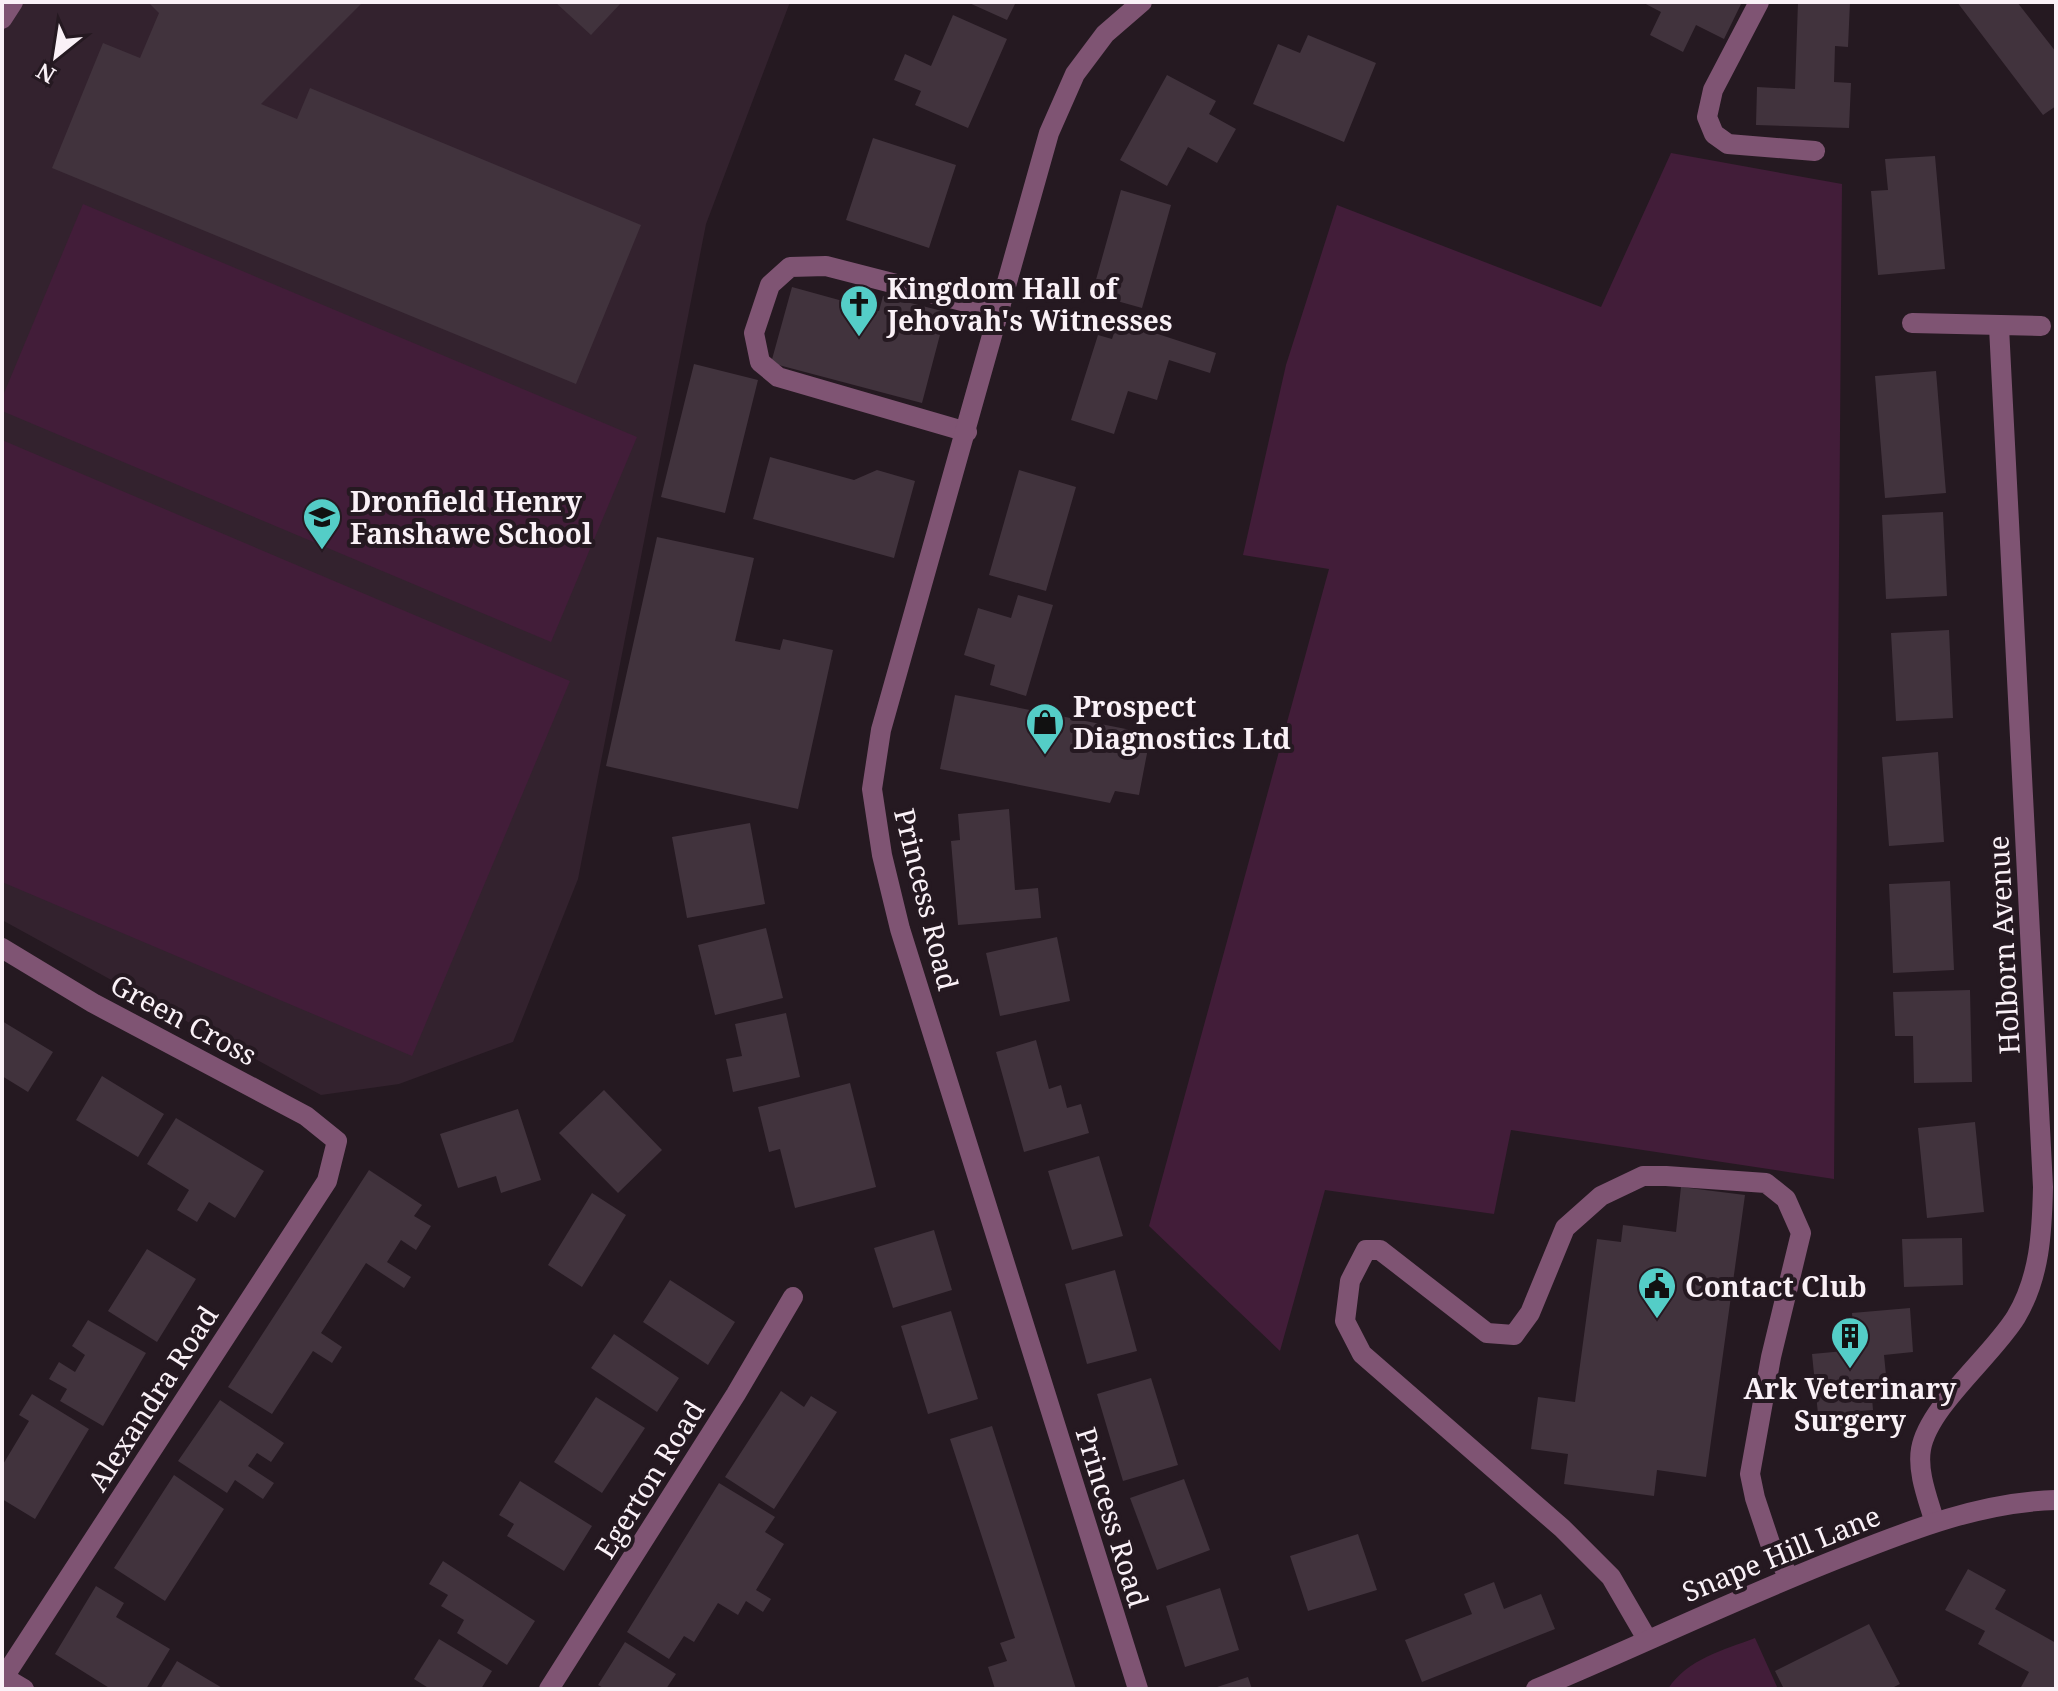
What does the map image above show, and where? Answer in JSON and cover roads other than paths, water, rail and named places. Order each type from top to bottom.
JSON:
[{"type":"street","points":[[2,19],[13,2]]},
{"type":"street","name":"Princess Road","points":[[1138,1689],[900,929],[882,855],[872,789],[881,730],[1049,133],[1075,74],[1105,34],[1142,2]]},
{"type":"street","points":[[1759,2],[1713,90],[1707,117],[1714,134],[1728,144],[1815,151]]},
{"type":"street","points":[[967,432],[778,377],[760,362],[754,333],[770,285],[790,267],[826,266],[1001,311]]},
{"type":"street","points":[[1912,323],[2041,326]]},
{"type":"street","name":"Holborn Avenue","points":[[1934,1520],[1923,1481],[1920,1451],[1928,1423],[2016,1317],[2034,1279],[2042,1235],[2043,1187],[1999,327]]},
{"type":"street","name":"Green Cross","points":[[2,948],[93,1003],[306,1116],[337,1141]]},
{"type":"street","name":"Alexandra Road","points":[[3,1677],[327,1181],[337,1141]]},
{"type":"street","points":[[1647,1639],[1611,1577],[1562,1528],[1362,1354],[1345,1321],[1350,1281],[1366,1250],[1380,1250],[1487,1333],[1514,1335],[1530,1313],[1565,1228],[1601,1196],[1643,1176],[1766,1183],[1786,1199],[1801,1233],[1771,1357],[1750,1474],[1770,1543],[1789,1577]]},
{"type":"street","name":"Egerton Road","points":[[549,1689],[736,1394],[793,1297]]},
{"type":"street","name":"Snape Hill Lane","points":[[1536,1689],[1569,1683],[1647,1639],[1789,1577],[1934,1520],[2031,1501],[2056,1500]]},
{"type":"street","points":[[3,1677],[24,1689]]},
{"type":"place","name":"Kingdom Hall of Jehovah's Witnesses","points":[[859,338]]},
{"type":"place","name":"Dronfield Henry Fanshawe School","points":[[322,551]]},
{"type":"place","name":"Prospect Diagnostics Ltd","points":[[1045,756]]},
{"type":"place","name":"Contact Club","points":[[1657,1320]]},
{"type":"place","name":"Ark Veterinary Surgery","points":[[1850,1370]]}]
